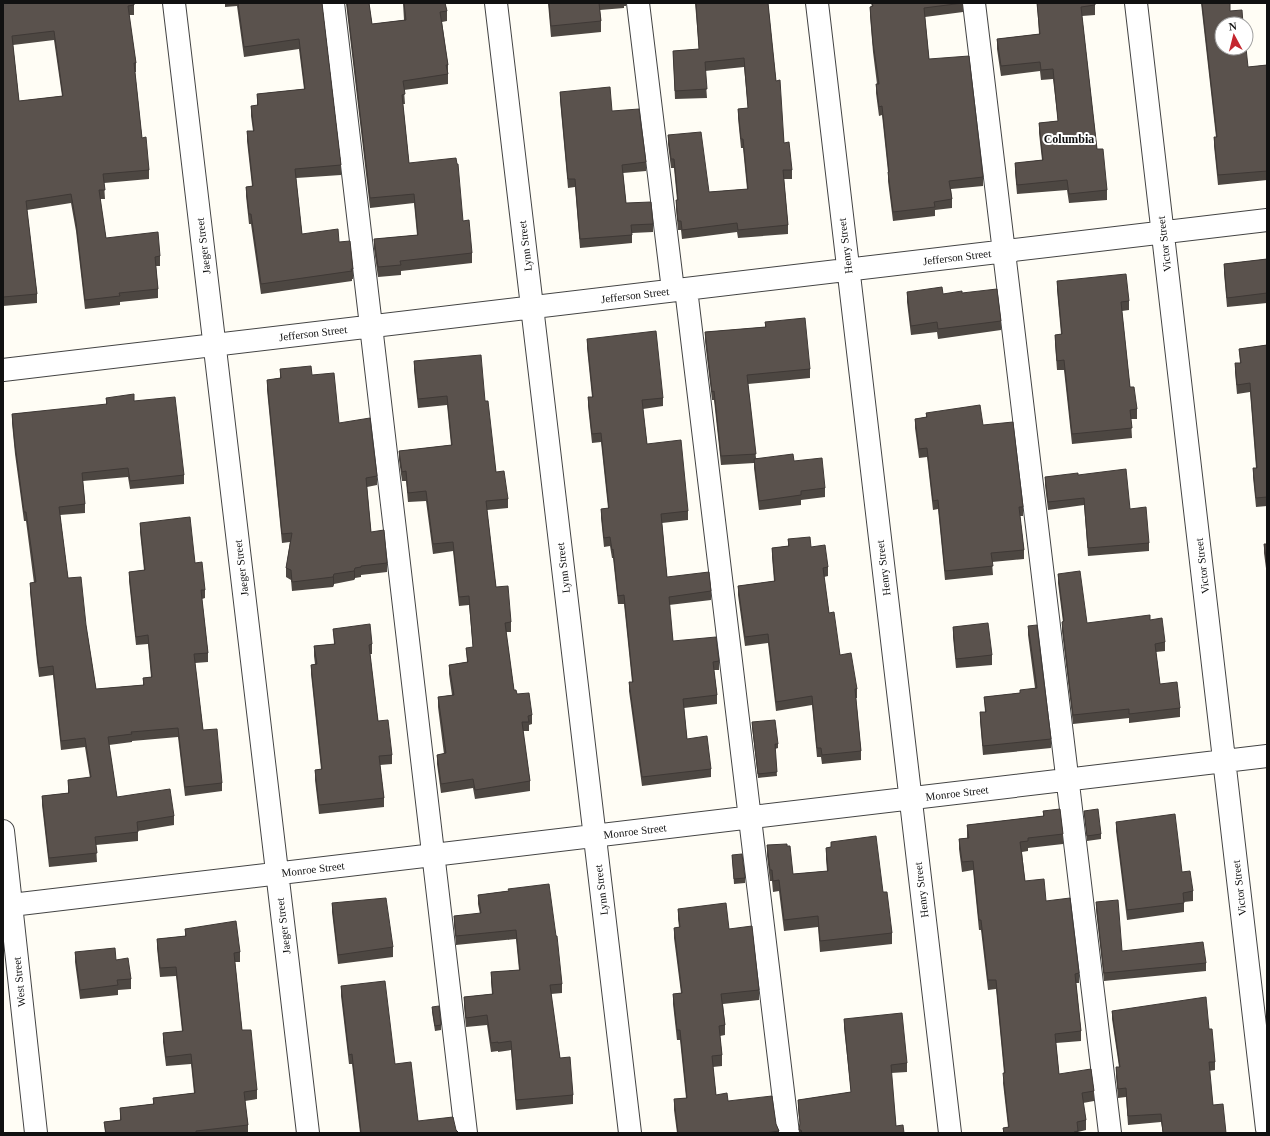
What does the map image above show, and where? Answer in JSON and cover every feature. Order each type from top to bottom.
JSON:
[{"type":"street","name":"Jaeger Street","points":[[174,3],[308,1133]]},
{"type":"street","points":[[333,3],[466,1133]]},
{"type":"street","name":"Lynn Street","points":[[496,3],[630,1133]]},
{"type":"street","points":[[638,3],[679,290],[750,818],[788,1133]]},
{"type":"street","name":"Henry Street","points":[[817,3],[950,1133]]},
{"type":"street","points":[[974,3],[1110,1133]]},
{"type":"street","name":"Victor Street","points":[[1136,3],[1267,1129]]},
{"type":"street","name":"Jefferson Street","points":[[3,370],[1267,220]]},
{"type":"street","name":"Monroe Street","points":[[7,906],[1267,756]]},
{"type":"street","name":"West Street","points":[[3,831],[7,906],[36,1133]]},
{"type":"building","points":[[3,3],[134,3],[134,5],[128,6],[136,63],[134,63],[142,138],[146,137],[149,170],[103,174],[105,190],[99,190],[106,238],[158,232],[160,256],[155,257],[158,289],[119,293],[120,296],[85,300],[76,222],[71,194],[26,201],[37,294],[3,297]],"holes":[[[54,31],[63,96],[19,101],[12,36]]]},
{"type":"building","points":[[238,3],[322,3],[341,165],[295,169],[302,234],[338,229],[339,242],[350,241],[352,271],[261,284],[246,187],[253,186],[247,131],[254,131],[251,106],[258,105],[257,94],[305,89],[299,39],[244,47]]},
{"type":"building","points":[[347,3],[369,3],[372,24],[406,20],[404,3],[445,3],[447,11],[440,12],[448,74],[403,81],[405,94],[402,95],[409,163],[456,158],[458,164],[463,221],[469,220],[472,253],[400,261],[401,265],[378,267],[374,239],[418,235],[414,194],[370,198]]},
{"type":"building","points":[[549,3],[599,3],[601,21],[551,26]]},
{"type":"building","points":[[696,3],[768,3],[776,81],[780,80],[784,143],[789,142],[792,170],[783,170],[788,225],[738,230],[737,223],[682,230],[681,221],[678,221],[676,200],[678,200],[674,159],[671,159],[668,135],[701,132],[709,192],[748,189],[743,139],[741,139],[738,109],[748,108],[744,58],[705,62],[707,89],[675,91],[673,51],[699,49]]},
{"type":"building","points":[[872,3],[963,3],[924,8],[929,59],[969,56],[983,177],[949,181],[952,199],[934,202],[935,207],[893,212],[882,106],[879,107],[876,84],[879,84],[873,43],[870,7],[873,6]]},
{"type":"building","points":[[1037,3],[1095,3],[1095,5],[1081,7],[1097,149],[1103,149],[1107,190],[1069,194],[1067,180],[1017,185],[1015,163],[1043,160],[1039,123],[1058,121],[1053,69],[1041,70],[1040,62],[1001,66],[997,39],[1040,34]]},
{"type":"building","points":[[1202,3],[1230,3],[1230,11],[1242,10],[1242,16],[1214,16],[1214,56],[1247,56],[1248,67],[1267,65],[1267,171],[1218,175],[1214,137],[1217,137]]},
{"type":"building","points":[[610,87],[612,111],[639,109],[646,162],[622,165],[626,203],[651,202],[653,224],[631,225],[632,235],[580,239],[575,179],[568,179],[560,92]]},
{"type":"building","points":[[1267,259],[1267,293],[1227,298],[1224,264]]},
{"type":"building","points":[[1126,274],[1129,301],[1121,302],[1130,387],[1134,387],[1137,409],[1130,410],[1132,428],[1072,434],[1064,360],[1057,361],[1055,335],[1062,334],[1057,281]]},
{"type":"building","points":[[942,287],[943,294],[962,291],[962,293],[997,289],[1001,321],[938,329],[937,322],[911,326],[907,292]]},
{"type":"building","points":[[805,318],[810,369],[747,375],[756,454],[721,456],[714,391],[712,392],[705,332],[766,327],[765,322]]},
{"type":"building","points":[[656,331],[663,398],[642,400],[647,444],[681,440],[688,511],[661,514],[667,577],[709,572],[711,591],[669,597],[673,641],[716,637],[719,661],[713,662],[717,695],[683,699],[687,739],[707,736],[711,769],[642,777],[629,682],[633,682],[624,595],[618,596],[613,549],[612,550],[610,537],[604,538],[601,509],[609,508],[601,433],[592,434],[588,397],[593,397],[587,339]]},
{"type":"building","points":[[1267,345],[1267,497],[1256,498],[1253,468],[1257,468],[1250,383],[1237,385],[1235,363],[1241,363],[1239,349]]},
{"type":"building","points":[[481,355],[485,401],[488,401],[496,472],[504,471],[508,499],[486,501],[496,587],[508,586],[511,622],[505,623],[514,690],[516,690],[517,694],[529,693],[532,715],[528,716],[529,722],[522,722],[530,781],[475,790],[473,779],[441,784],[437,755],[446,753],[438,697],[454,695],[449,665],[468,662],[466,648],[473,647],[469,596],[459,597],[453,542],[433,544],[426,491],[408,493],[406,471],[402,472],[399,451],[452,445],[447,396],[418,399],[414,361]]},
{"type":"building","points":[[311,366],[312,375],[334,373],[339,423],[370,418],[377,476],[366,478],[371,532],[384,530],[387,563],[361,566],[355,568],[354,571],[334,574],[333,577],[292,582],[291,570],[286,568],[292,533],[282,534],[267,380],[281,378],[280,369]]},
{"type":"building","points":[[134,394],[134,401],[175,397],[184,475],[130,481],[128,468],[82,473],[85,504],[59,507],[68,578],[81,577],[86,625],[96,689],[144,685],[143,678],[152,677],[148,635],[136,637],[129,572],[145,570],[140,523],[190,517],[195,563],[202,562],[205,590],[201,590],[208,653],[194,654],[203,730],[217,729],[222,783],[185,787],[178,728],[131,732],[132,734],[108,737],[117,797],[170,789],[174,816],[137,822],[138,832],[95,837],[97,853],[49,858],[42,796],[69,793],[68,780],[91,777],[85,738],[61,741],[53,666],[39,668],[30,583],[36,582],[26,512],[24,512],[12,414],[107,404],[106,398]]},
{"type":"building","points":[[980,405],[983,425],[1013,422],[1023,507],[1019,507],[1024,550],[991,553],[993,566],[945,571],[938,500],[933,501],[927,448],[919,449],[915,419],[927,417],[926,413]]},
{"type":"building","points":[[793,454],[794,461],[822,458],[825,488],[801,491],[801,495],[759,501],[754,459]]},
{"type":"building","points":[[1126,469],[1130,509],[1146,507],[1149,543],[1088,548],[1084,498],[1048,502],[1045,477],[1078,473],[1078,475]]},
{"type":"building","points":[[810,537],[811,547],[825,545],[828,567],[823,568],[829,613],[834,612],[840,655],[851,653],[857,689],[855,689],[861,751],[822,755],[821,748],[817,748],[812,696],[776,702],[768,634],[745,637],[738,586],[775,581],[772,548],[789,546],[788,539]]},
{"type":"building","points":[[1264,544],[1267,544],[1267,567]]},
{"type":"building","points":[[1080,571],[1087,623],[1150,615],[1150,620],[1162,618],[1165,642],[1155,644],[1160,684],[1177,682],[1180,708],[1129,714],[1129,709],[1073,715],[1058,574]]},
{"type":"building","points":[[988,623],[992,655],[956,659],[953,627]]},
{"type":"building","points":[[370,624],[372,644],[369,645],[378,721],[388,720],[392,755],[379,756],[384,798],[319,805],[315,770],[322,769],[311,665],[317,664],[314,646],[335,644],[333,629]]},
{"type":"building","points":[[1037,625],[1051,739],[983,746],[980,712],[986,712],[984,697],[1020,693],[1020,690],[1037,688],[1028,626]]},
{"type":"building","points":[[775,720],[778,744],[775,744],[777,772],[758,774],[752,722]]},
{"type":"building","points":[[1060,809],[1063,834],[1028,838],[1028,841],[1020,842],[1025,881],[1044,879],[1046,901],[1070,898],[1079,973],[1075,974],[1081,1031],[1055,1034],[1059,1074],[1091,1069],[1094,1091],[1082,1093],[1086,1120],[1077,1122],[1078,1131],[1074,1133],[1004,1133],[1003,1128],[1009,1127],[1003,1073],[1005,1073],[996,980],[988,980],[981,920],[979,920],[973,861],[962,862],[959,839],[969,838],[967,825],[1044,816],[1043,811]]},
{"type":"building","points":[[1098,809],[1101,834],[1087,836],[1084,811]]},
{"type":"building","points":[[1175,814],[1182,872],[1190,871],[1193,891],[1183,893],[1184,903],[1127,910],[1116,822]]},
{"type":"building","points":[[876,836],[883,892],[887,892],[892,933],[820,941],[818,916],[784,920],[779,880],[773,881],[767,845],[787,844],[787,846],[790,846],[793,874],[828,871],[826,848],[831,847],[831,842]]},
{"type":"building","points":[[742,854],[745,878],[734,879],[732,855]]},
{"type":"building","points":[[549,884],[557,936],[562,984],[550,985],[560,1058],[570,1057],[573,1095],[516,1100],[511,1041],[491,1043],[487,1015],[466,1018],[464,997],[493,994],[491,972],[520,970],[516,930],[456,936],[454,916],[481,913],[478,895],[509,891],[508,889]]},
{"type":"building","points":[[386,898],[393,947],[338,955],[332,903]]},
{"type":"building","points":[[1118,900],[1122,951],[1203,942],[1206,963],[1104,973],[1096,902]]},
{"type":"building","points":[[726,903],[729,929],[752,926],[759,990],[721,994],[725,1025],[719,1026],[722,1055],[712,1056],[716,1095],[727,1093],[728,1101],[772,1096],[776,1124],[779,1131],[765,1133],[678,1133],[674,1099],[687,1098],[680,1030],[677,1030],[673,994],[682,993],[674,928],[680,927],[678,909]]},
{"type":"building","points":[[236,921],[240,952],[234,953],[242,1030],[251,1030],[257,1090],[244,1092],[248,1125],[196,1131],[196,1133],[106,1133],[104,1122],[121,1120],[120,1108],[154,1104],[153,1098],[195,1093],[191,1054],[166,1057],[163,1033],[183,1031],[176,967],[160,968],[157,939],[186,936],[185,929]]},
{"type":"building","points":[[115,948],[116,960],[128,958],[131,979],[117,980],[118,985],[80,990],[75,952]]},
{"type":"building","points":[[385,981],[395,1064],[411,1062],[418,1121],[453,1117],[456,1130],[459,1133],[361,1133],[352,1054],[349,1055],[341,986]]},
{"type":"building","points":[[1206,997],[1209,1029],[1212,1029],[1215,1062],[1209,1062],[1213,1105],[1223,1104],[1226,1133],[1163,1133],[1161,1114],[1128,1116],[1126,1088],[1118,1089],[1116,1067],[1120,1067],[1112,1011]]},
{"type":"building","points":[[439,1006],[441,1025],[435,1026],[432,1007]]},
{"type":"building","points":[[902,1013],[907,1063],[891,1065],[896,1126],[903,1125],[904,1133],[802,1133],[801,1130],[799,1130],[800,1123],[798,1100],[851,1092],[844,1019]]},
{"type":"district","name":"Columbia","points":[[1069,139]]}]
